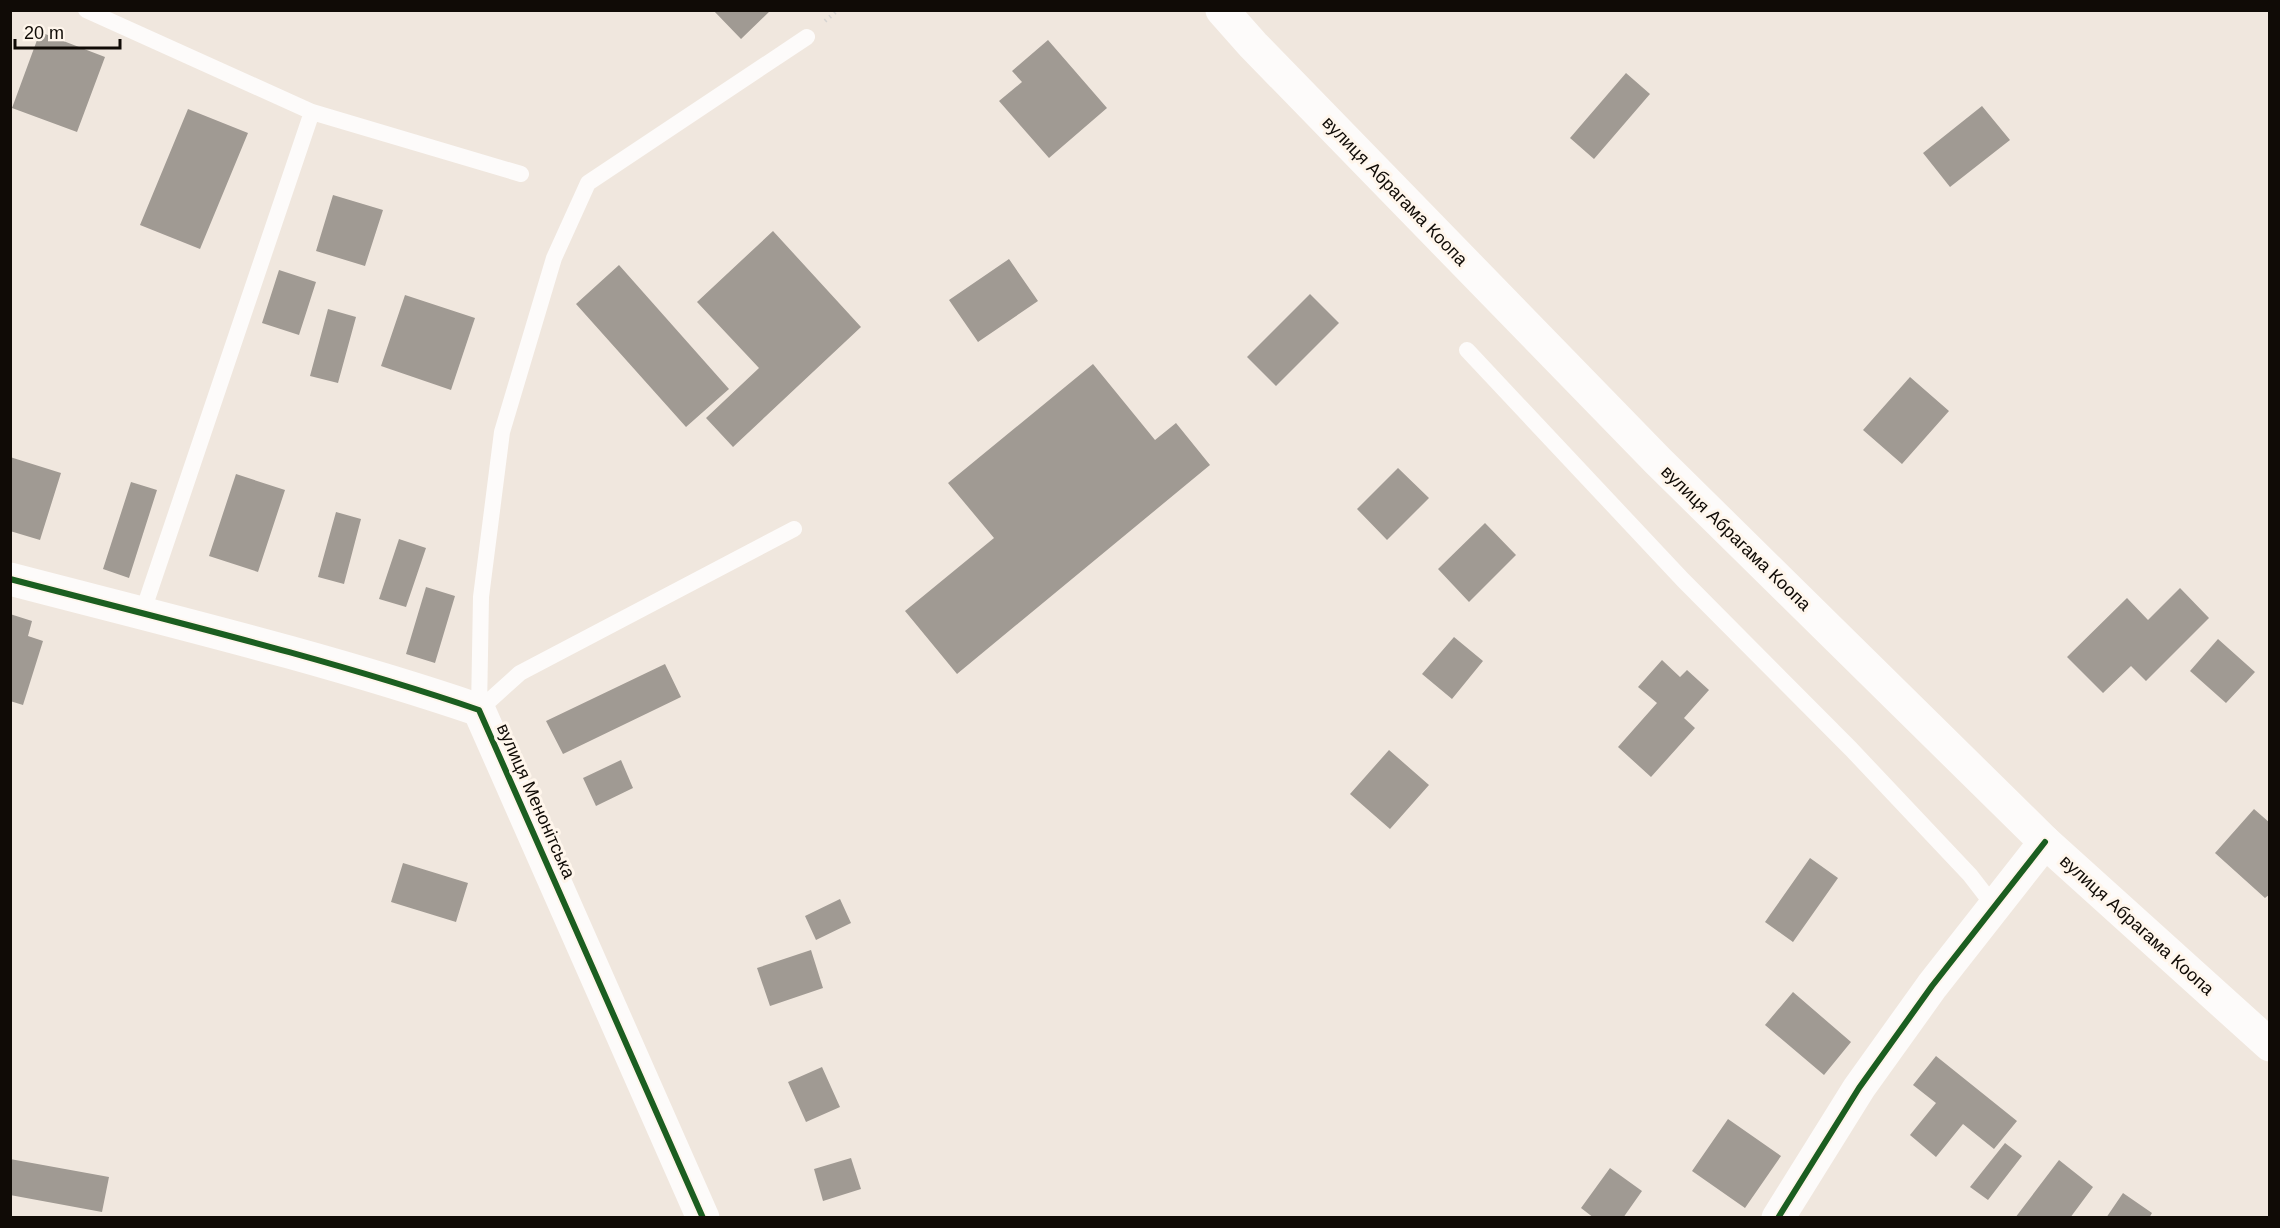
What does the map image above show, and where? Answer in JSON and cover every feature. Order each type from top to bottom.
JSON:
[{"type":"street","name":"вулиця Абрагама Коопа","points":[[1222,10],[1261,54],[1658,462],[2045,842],[2270,1045]]},
{"type":"street","name":"вулиця Менонітська","points":[[10,579],[424,691],[479,710],[703,1218]]},
{"type":"street","points":[[1778,1218],[1860,1088],[1932,986],[2045,842]]},
{"type":"lane","points":[[87,10],[312,112],[521,174]]},
{"type":"lane","points":[[479,710],[481,597],[502,432],[554,258],[588,183],[807,37]]},
{"type":"lane","points":[[142,614],[312,112]]},
{"type":"lane","points":[[1467,350],[1683,580],[1851,749],[1970,875],[1994,906]]},
{"type":"lane","points":[[479,710],[520,673],[794,529]]},
{"type":"building","points":[[713,10],[771,10],[741,39]]},
{"type":"building","points":[[40,32],[105,57],[77,132],[12,108]]},
{"type":"building","points":[[1048,40],[1107,108],[1049,158],[999,101],[1022,82],[1012,71]]},
{"type":"building","points":[[1626,73],[1650,94],[1594,159],[1570,138]]},
{"type":"building","points":[[1982,106],[2010,140],[1950,187],[1923,153]]},
{"type":"building","points":[[188,109],[248,133],[200,249],[140,225]]},
{"type":"building","points":[[333,195],[383,210],[365,266],[316,251]]},
{"type":"building","points":[[773,231],[861,327],[733,447],[706,418],[759,368],[697,302]]},
{"type":"building","points":[[1009,259],[1038,301],[978,342],[949,300]]},
{"type":"building","points":[[619,265],[729,389],[686,427],[576,304]]},
{"type":"building","points":[[279,270],[316,282],[299,335],[262,323]]},
{"type":"building","points":[[1310,294],[1339,323],[1276,386],[1247,357]]},
{"type":"building","points":[[405,295],[475,318],[451,390],[381,366]]},
{"type":"building","points":[[328,309],[356,317],[338,383],[310,376]]},
{"type":"building","points":[[1093,364],[1155,440],[1176,423],[1210,465],[957,674],[905,611],[994,538],[948,483]]},
{"type":"building","points":[[1910,377],[1949,411],[1902,464],[1863,430]]},
{"type":"building","points":[[10,457],[61,473],[40,540],[10,531]]},
{"type":"building","points":[[1398,468],[1429,498],[1387,540],[1357,509]]},
{"type":"building","points":[[236,474],[285,490],[258,572],[209,556]]},
{"type":"building","points":[[131,482],[157,490],[129,578],[103,569]]},
{"type":"building","points":[[336,512],[361,519],[344,584],[318,577]]},
{"type":"building","points":[[1485,523],[1516,555],[1469,602],[1438,569]]},
{"type":"building","points":[[399,539],[426,548],[406,607],[379,599]]},
{"type":"building","points":[[426,587],[455,596],[435,663],[406,654]]},
{"type":"building","points":[[2180,588],[2209,618],[2146,681],[2131,666],[2103,693],[2067,657],[2127,598],[2148,620]]},
{"type":"building","points":[[10,614],[32,621],[28,636],[43,641],[23,705],[10,701]]},
{"type":"building","points":[[1454,637],[1483,661],[1452,699],[1422,674]]},
{"type":"building","points":[[2218,639],[2255,672],[2226,703],[2190,671]]},
{"type":"building","points":[[1662,660],[1680,677],[1687,670],[1709,690],[1684,718],[1695,728],[1651,777],[1618,747],[1657,703],[1638,687]]},
{"type":"building","points":[[665,664],[681,697],[563,754],[546,721]]},
{"type":"building","points":[[1389,750],[1429,785],[1390,829],[1350,794]]},
{"type":"building","points":[[621,760],[633,788],[596,806],[583,778]]},
{"type":"building","points":[[2254,809],[2270,823],[2270,894],[2265,898],[2215,853]]},
{"type":"building","points":[[1810,858],[1838,878],[1793,942],[1765,922]]},
{"type":"building","points":[[403,863],[468,883],[456,922],[391,902]]},
{"type":"building","points":[[840,899],[851,923],[816,940],[805,916]]},
{"type":"building","points":[[811,950],[823,988],[770,1006],[757,968]]},
{"type":"building","points":[[1793,992],[1851,1042],[1824,1075],[1765,1025]]},
{"type":"building","points":[[1936,1056],[2017,1121],[1994,1149],[1963,1124],[1936,1157],[1910,1135],[1936,1103],[1913,1085]]},
{"type":"building","points":[[822,1067],[840,1107],[806,1122],[788,1082]]},
{"type":"building","points":[[1728,1119],[1781,1156],[1745,1208],[1692,1171]]},
{"type":"building","points":[[2005,1143],[2022,1156],[1988,1200],[1970,1187]]},
{"type":"building","points":[[851,1158],[861,1189],[823,1201],[814,1169]]},
{"type":"building","points":[[10,1159],[109,1177],[102,1212],[10,1195]]},
{"type":"building","points":[[2059,1160],[2093,1187],[2070,1218],[2015,1218]]},
{"type":"building","points":[[1610,1168],[1642,1191],[1623,1218],[1594,1218],[1581,1208]]},
{"type":"building","points":[[2123,1193],[2152,1213],[2149,1218],[2106,1218]]},
{"type":"cycle path","points":[[10,579],[363,673],[479,710],[703,1218]]},
{"type":"cycle path","points":[[1778,1218],[1859,1088],[1932,986],[2045,842]]}]
